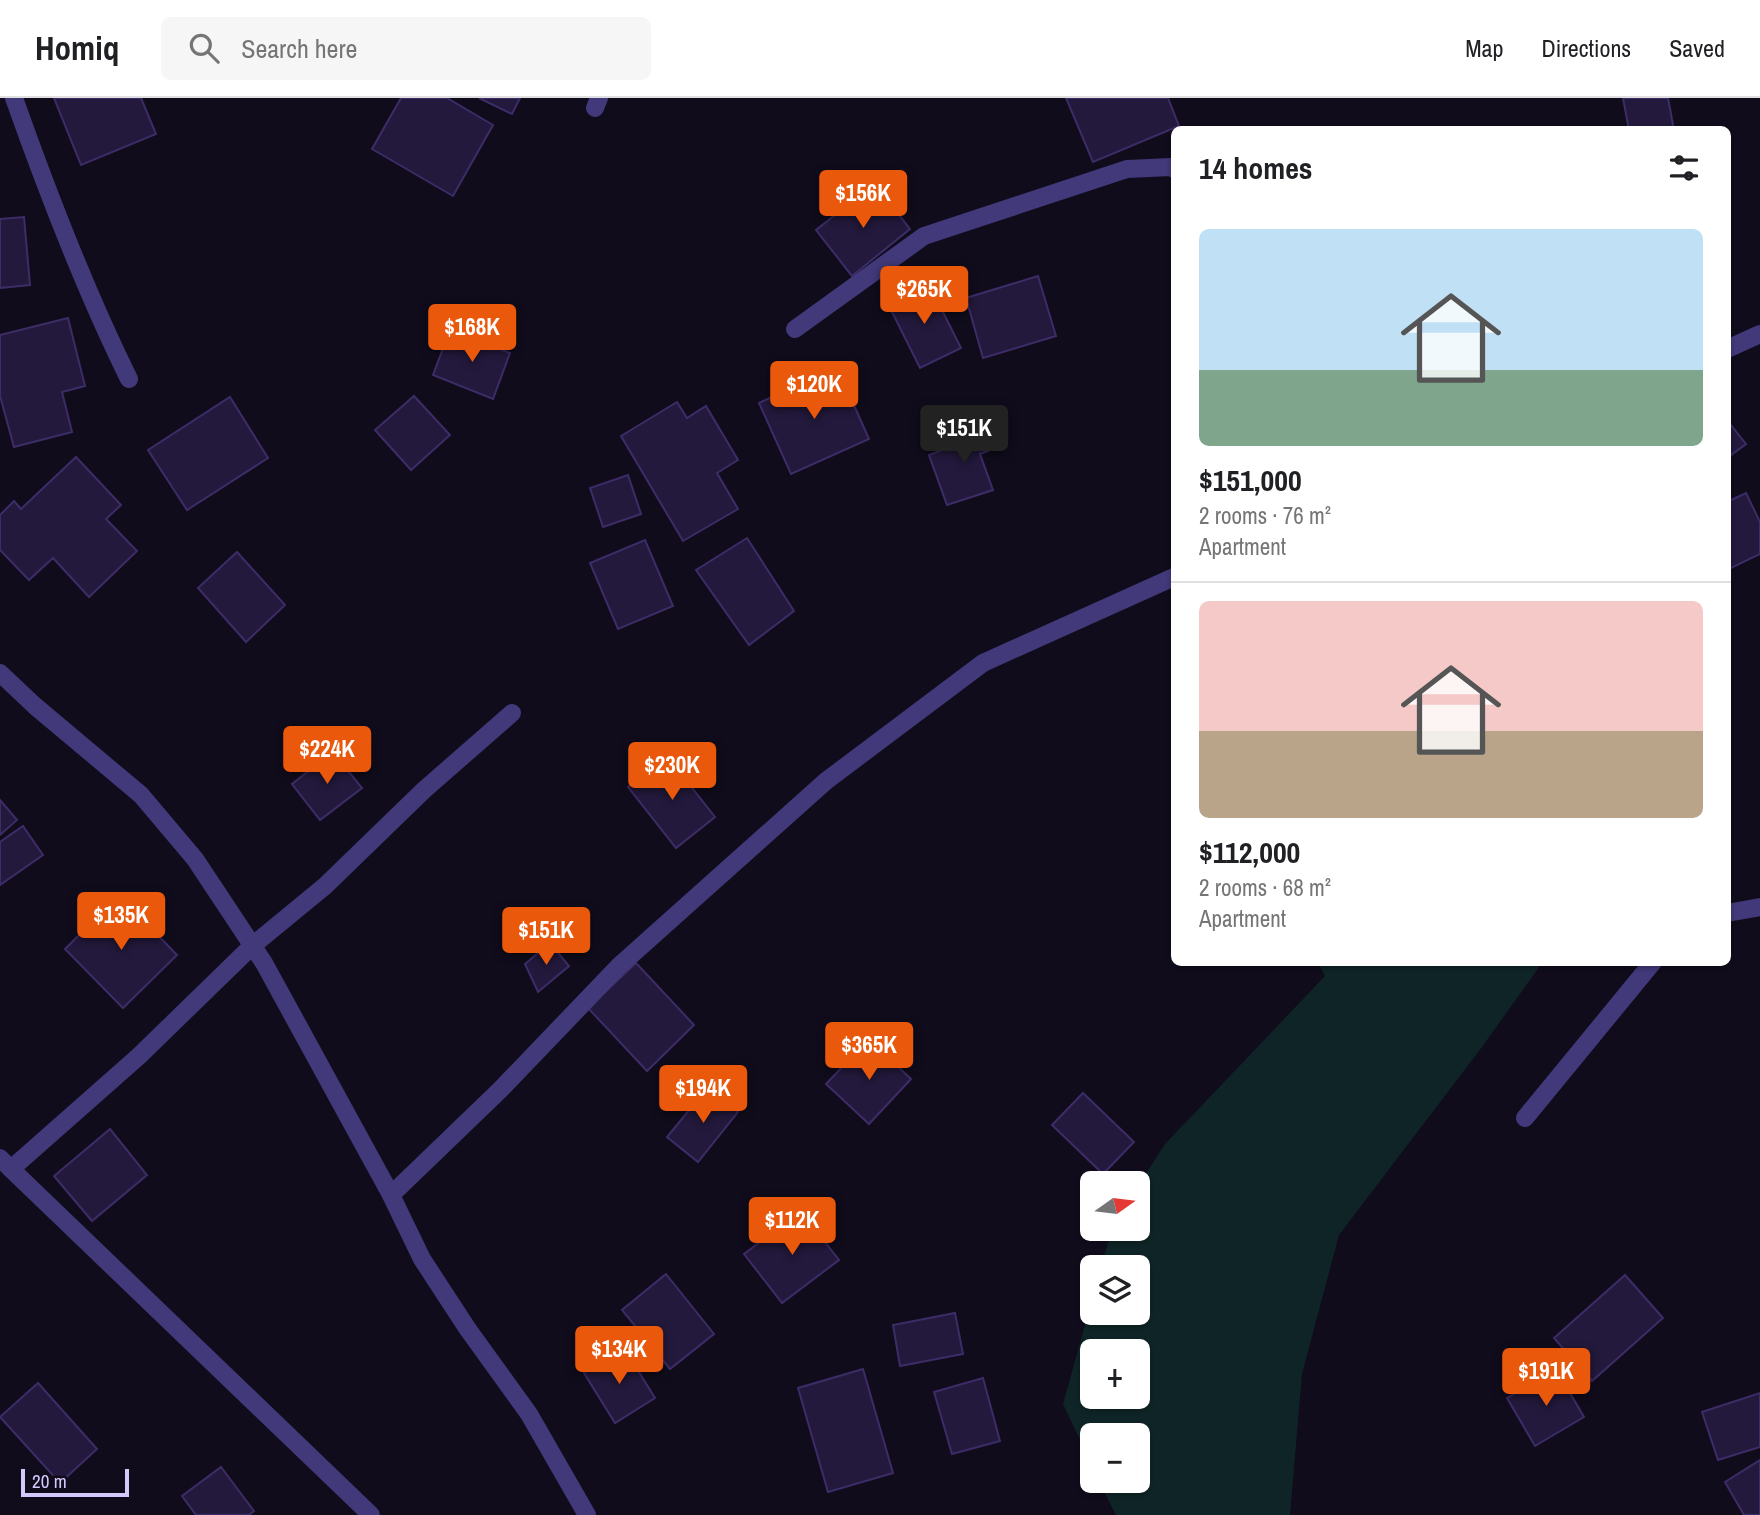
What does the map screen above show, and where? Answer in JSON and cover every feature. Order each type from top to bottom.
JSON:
[{"type":"street","points":[[14,98],[65,236],[97,314],[129,379]]},
{"type":"street","points":[[794,329],[924,236],[1127,169],[1171,167]]},
{"type":"street","points":[[1731,347],[1760,334]]},
{"type":"street","points":[[391,1195],[500,1090],[619,966],[826,781],[983,663],[1171,578]]},
{"type":"street","points":[[0,673],[45,716],[141,795],[195,859],[264,962],[391,1195],[422,1259],[467,1328],[529,1414],[587,1515]]},
{"type":"street","points":[[371,1515],[6,1164],[139,1056],[252,946],[325,886],[424,790],[512,713]]},
{"type":"street","points":[[1731,912],[1760,907]]},
{"type":"street","points":[[1525,1118],[1650,966]]},
{"type":"green space","points":[[1320,966],[1540,966],[1482,1047],[1339,1235],[1302,1374],[1290,1515],[1116,1515],[1105,1493],[1150,1493],[1150,1423],[1080,1423],[1080,1440],[1063,1404],[1080,1343],[1080,1409],[1150,1409],[1150,1339],[1081,1339],[1085,1325],[1150,1325],[1150,1255],[1104,1255],[1109,1241],[1150,1241],[1150,1171],[1148,1171],[1165,1144],[1325,976]]},
{"type":"building","points":[[54,98],[141,98],[156,134],[81,165]]},
{"type":"building","points":[[401,98],[447,98],[493,125],[453,196],[372,149]]},
{"type":"building","points":[[479,98],[520,98],[512,114]]},
{"type":"building","points":[[1066,98],[1168,98],[1179,126],[1171,126],[1171,129],[1093,162]]},
{"type":"building","points":[[1623,98],[1668,98],[1673,126],[1628,126]]},
{"type":"building","points":[[875,184],[910,229],[852,276],[816,230]]},
{"type":"building","points":[[24,217],[30,285],[0,288],[0,219]]},
{"type":"building","points":[[1038,276],[1056,336],[983,358],[966,298]]},
{"type":"building","points":[[929,284],[961,348],[920,368],[888,304]]},
{"type":"building","points":[[68,318],[85,386],[62,392],[72,432],[14,447],[0,396],[0,335]]},
{"type":"building","points":[[450,330],[510,353],[493,399],[433,375]]},
{"type":"building","points":[[837,367],[869,439],[791,474],[759,403]]},
{"type":"building","points":[[414,396],[450,435],[411,470],[375,430]]},
{"type":"building","points":[[230,397],[268,458],[187,510],[148,450]]},
{"type":"building","points":[[677,402],[687,418],[706,406],[738,460],[717,473],[738,509],[683,541],[621,436]]},
{"type":"building","points":[[984,421],[993,449],[980,454],[993,490],[947,505],[929,455],[951,447],[956,431]]},
{"type":"building","points":[[1731,425],[1746,444],[1731,455]]},
{"type":"building","points":[[76,457],[121,505],[106,519],[137,551],[89,597],[53,558],[29,580],[0,550],[0,515],[14,501],[21,509]]},
{"type":"building","points":[[628,475],[641,514],[603,527],[590,488]]},
{"type":"building","points":[[1746,493],[1760,522],[1760,554],[1731,568],[1731,500]]},
{"type":"building","points":[[747,538],[794,611],[749,645],[696,570]]},
{"type":"building","points":[[645,540],[673,606],[618,629],[590,563]]},
{"type":"building","points":[[237,552],[285,605],[246,642],[198,588]]},
{"type":"building","points":[[333,752],[362,788],[320,820],[292,784]]},
{"type":"building","points":[[667,756],[715,817],[676,848],[628,787]]},
{"type":"building","points":[[0,800],[17,820],[0,835]]},
{"type":"building","points":[[23,826],[43,855],[0,885],[0,842]]},
{"type":"building","points":[[119,895],[177,955],[123,1008],[65,949]]},
{"type":"building","points":[[550,943],[569,966],[538,992],[525,964]]},
{"type":"building","points":[[636,963],[694,1025],[647,1071],[588,1008]]},
{"type":"building","points":[[869,1039],[911,1079],[869,1124],[826,1084]]},
{"type":"building","points":[[708,1087],[738,1112],[698,1162],[667,1137]]},
{"type":"building","points":[[1083,1093],[1134,1142],[1106,1171],[1100,1171],[1052,1125]]},
{"type":"building","points":[[110,1129],[147,1175],[92,1221],[54,1176]]},
{"type":"building","points":[[801,1211],[839,1260],[782,1303],[744,1254]]},
{"type":"building","points":[[666,1274],[714,1334],[670,1369],[622,1310]]},
{"type":"building","points":[[1625,1275],[1663,1318],[1592,1381],[1554,1338]]},
{"type":"building","points":[[955,1313],[963,1354],[900,1366],[893,1325]]},
{"type":"building","points":[[624,1348],[655,1398],[615,1423],[584,1373]]},
{"type":"building","points":[[863,1369],[893,1473],[828,1492],[798,1388]]},
{"type":"building","points":[[1556,1369],[1584,1417],[1535,1446],[1507,1398]]},
{"type":"building","points":[[983,1378],[1000,1441],[952,1454],[934,1392]]},
{"type":"building","points":[[38,1383],[97,1449],[60,1483],[0,1417]]},
{"type":"building","points":[[1760,1393],[1760,1447],[1718,1460],[1702,1412]]},
{"type":"building","points":[[1760,1460],[1760,1515],[1744,1515],[1725,1482]]},
{"type":"building","points":[[221,1467],[254,1511],[249,1515],[196,1515],[182,1496]]}]
